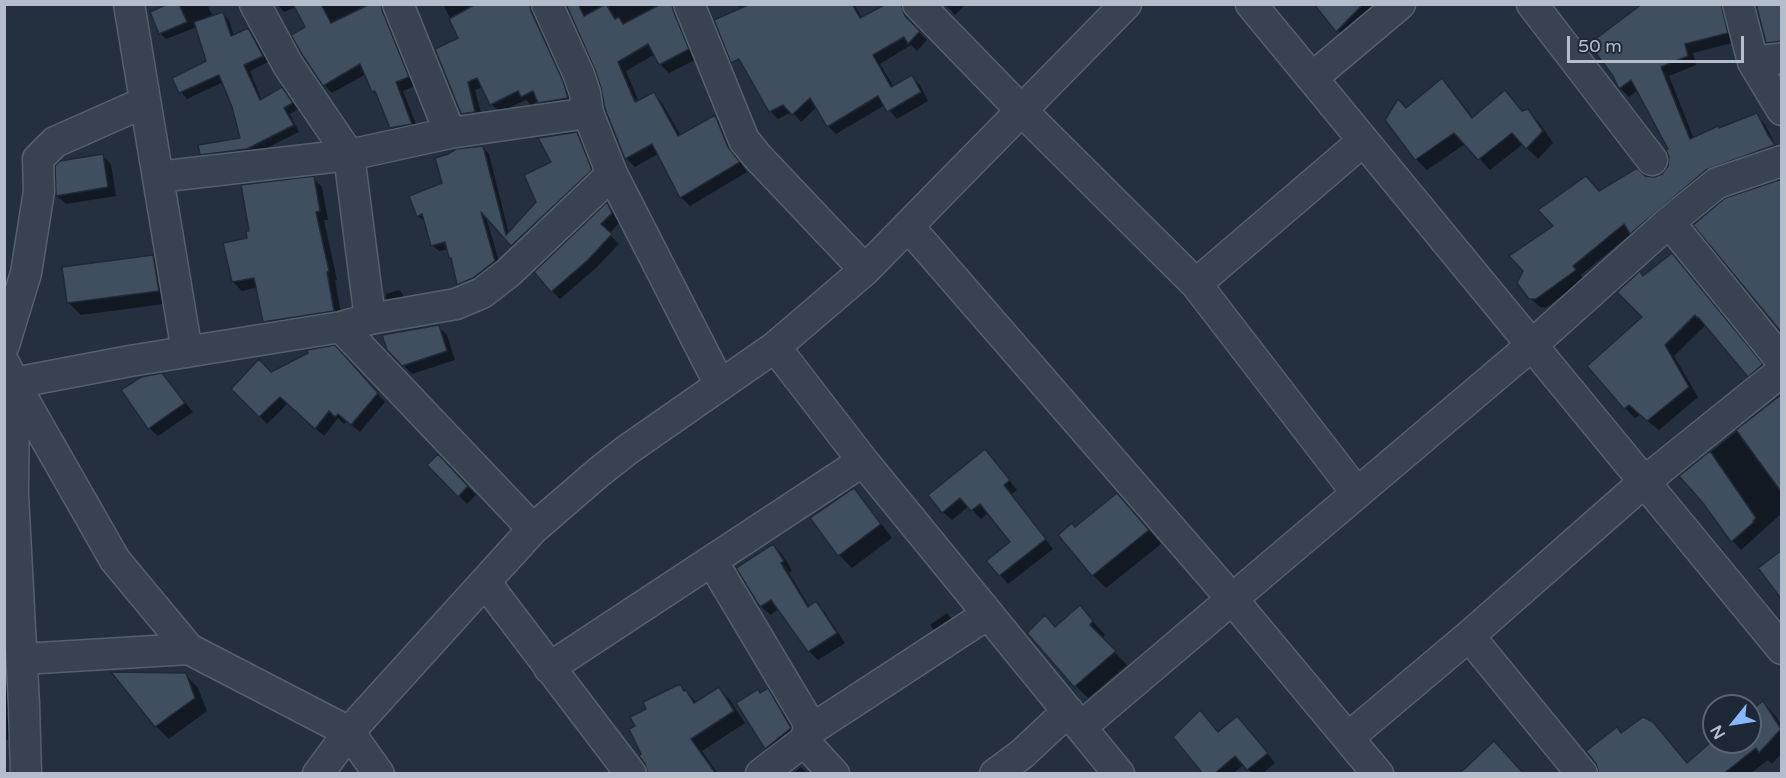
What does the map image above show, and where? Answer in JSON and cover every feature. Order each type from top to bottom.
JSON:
[{"type":"street","points":[[129,4],[187,352]]},
{"type":"street","points":[[255,4],[288,65],[349,155],[370,320]]},
{"type":"street","points":[[398,4],[450,133]]},
{"type":"street","points":[[547,4],[583,84],[588,113],[612,174],[720,385]]},
{"type":"street","points":[[689,4],[744,140],[865,270]]},
{"type":"street","points":[[918,4],[1196,284],[1357,493]]},
{"type":"street","points":[[318,774],[349,732],[533,529],[598,472],[627,450],[775,347],[865,270],[1126,4]]},
{"type":"street","points":[[1251,4],[1782,649]]},
{"type":"street","points":[[1312,78],[1400,4]]},
{"type":"street","points":[[1532,4],[1652,160]]},
{"type":"street","points":[[1738,4],[1767,60],[1782,110]]},
{"type":"street","points":[[4,345],[26,273],[39,191],[38,159],[56,142],[145,102]]},
{"type":"street","points":[[158,177],[349,155],[450,133],[588,113]]},
{"type":"street","points":[[1196,284],[1364,141]]},
{"type":"street","points":[[995,774],[1075,719],[1232,599],[1532,345],[1669,222],[1718,183],[1782,162]]},
{"type":"street","points":[[9,373],[187,352],[341,327],[456,304],[482,293],[508,273],[612,174]]},
{"type":"street","points":[[1669,222],[1782,361]]},
{"type":"street","points":[[908,226],[1232,599],[1378,774]]},
{"type":"street","points":[[341,327],[533,529]]},
{"type":"street","points":[[775,347],[863,461],[1119,774]]},
{"type":"street","points":[[1349,737],[1469,636],[1644,482],[1782,371]]},
{"type":"street","points":[[9,373],[115,560],[189,649],[349,732],[379,774]]},
{"type":"street","points":[[9,373],[12,494],[26,774]]},
{"type":"street","points":[[549,668],[863,461]]},
{"type":"street","points":[[712,561],[807,720],[807,736],[834,774]]},
{"type":"street","points":[[485,582],[631,774]]},
{"type":"street","points":[[760,774],[807,736],[988,614]]},
{"type":"street","points":[[1469,636],[1582,774]]},
{"type":"street","points":[[22,659],[189,649]]},
{"type":"building","points":[[168,4],[179,4],[187,22],[159,34],[150,12]]},
{"type":"building","points":[[293,4],[321,4],[331,23],[370,4],[381,4],[409,77],[396,82],[412,124],[390,128],[375,91],[372,92],[360,64],[323,86],[291,35],[305,27]]},
{"type":"building","points":[[476,4],[530,4],[568,98],[538,103],[533,91],[521,97],[518,91],[490,105],[477,78],[468,82],[475,112],[461,114],[435,49],[458,38],[449,19]]},
{"type":"building","points":[[566,4],[578,4],[584,16],[606,4],[615,19],[619,17],[623,24],[661,4],[672,4],[689,49],[659,65],[648,44],[618,62],[635,102],[654,92],[678,136],[715,115],[728,147],[740,162],[680,198],[652,144],[625,159],[605,109],[595,70]]},
{"type":"building","points":[[750,4],[852,4],[860,18],[886,4],[901,4],[905,16],[920,31],[908,44],[904,37],[873,55],[891,87],[912,75],[921,92],[887,112],[878,96],[827,127],[810,98],[792,115],[783,105],[769,112],[739,59],[731,63],[714,20]]},
{"type":"building","points":[[1314,4],[1363,4],[1336,32]]},
{"type":"building","points":[[1642,4],[1721,4],[1728,33],[1685,44],[1688,56],[1661,67],[1690,139],[1718,126],[1719,128],[1757,113],[1775,145],[1706,170],[1630,234],[1624,224],[1573,266],[1576,270],[1536,299],[1529,299],[1517,283],[1523,271],[1509,256],[1553,226],[1538,210],[1586,176],[1599,191],[1637,168],[1645,176],[1654,177],[1662,174],[1668,166],[1669,157],[1666,150],[1668,149],[1631,80],[1619,89],[1613,76],[1589,44]]},
{"type":"building","points":[[1756,4],[1782,4],[1782,41],[1766,43]]},
{"type":"building","points":[[223,12],[231,36],[248,28],[263,56],[244,65],[260,100],[282,87],[293,103],[284,108],[294,125],[247,149],[200,155],[198,145],[240,138],[232,107],[219,75],[179,93],[172,78],[206,61],[194,22]]},
{"type":"building","points":[[1442,78],[1472,118],[1505,90],[1522,111],[1528,109],[1543,131],[1526,149],[1512,133],[1478,160],[1454,133],[1415,160],[1385,120],[1398,99],[1406,108]]},
{"type":"building","points":[[577,132],[592,170],[511,246],[481,212],[495,261],[473,278],[457,285],[445,242],[431,246],[422,214],[417,217],[409,196],[442,183],[435,158],[456,149],[483,146],[506,235],[536,202],[524,175],[551,162],[538,138]]},
{"type":"building","points":[[103,154],[108,187],[56,196],[55,166],[60,161]]},
{"type":"building","points":[[314,176],[320,211],[316,212],[329,271],[327,272],[334,311],[263,322],[254,278],[232,282],[223,243],[247,238],[246,231],[249,231],[241,185]]},
{"type":"building","points":[[1782,179],[1782,333],[1693,225],[1725,198]]},
{"type":"building","points":[[607,202],[612,213],[601,224],[612,234],[588,260],[551,292],[534,272]]},
{"type":"building","points":[[1672,253],[1763,364],[1748,377],[1695,315],[1665,345],[1689,387],[1647,421],[1629,405],[1624,409],[1587,366],[1642,317],[1617,292],[1640,271],[1643,276]]},
{"type":"building","points":[[153,255],[159,291],[67,303],[62,267]]},
{"type":"building","points":[[439,325],[447,351],[402,366],[387,350],[382,335]]},
{"type":"building","points":[[335,345],[378,393],[351,425],[338,414],[335,417],[329,411],[315,429],[280,397],[259,417],[231,389],[259,359],[271,372],[308,353],[307,350]]},
{"type":"building","points":[[162,373],[185,403],[148,429],[121,390],[141,377]]},
{"type":"building","points":[[1782,394],[1782,493],[1736,430]]},
{"type":"building","points":[[985,449],[1010,480],[1004,485],[1046,539],[999,576],[986,561],[1010,542],[980,504],[971,511],[960,498],[942,513],[928,495]]},
{"type":"building","points":[[1710,451],[1756,518],[1731,542],[1703,503],[1679,476]]},
{"type":"building","points":[[438,454],[468,486],[458,497],[427,465]]},
{"type":"building","points":[[854,488],[881,524],[838,556],[810,518]]},
{"type":"building","points":[[1117,493],[1149,530],[1092,576],[1058,535],[1072,523],[1075,527]]},
{"type":"building","points":[[773,544],[784,561],[781,563],[808,607],[816,601],[837,633],[808,652],[771,600],[760,607],[736,568]]},
{"type":"building","points":[[1782,550],[1782,600],[1758,568]]},
{"type":"building","points":[[1080,605],[1093,621],[1090,625],[1116,651],[1074,687],[1027,633],[1045,615],[1055,627]]},
{"type":"building","points":[[111,672],[186,673],[195,698],[155,727]]},
{"type":"building","points":[[680,684],[694,703],[719,687],[734,711],[691,739],[716,774],[648,774],[639,756],[641,754],[629,729],[635,726],[630,717],[646,709],[643,702]]},
{"type":"building","points":[[768,688],[791,728],[765,749],[736,703],[758,689],[760,693]]},
{"type":"building","points":[[1762,702],[1781,729],[1762,750]]},
{"type":"building","points":[[1200,710],[1218,732],[1237,716],[1268,753],[1247,770],[1235,756],[1214,774],[1203,774],[1173,737]]},
{"type":"building","points":[[1643,717],[1653,722],[1687,763],[1702,750],[1702,754],[1748,754],[1723,774],[1599,774],[1596,764],[1586,751],[1617,727],[1621,733]]},
{"type":"building","points":[[1494,741],[1524,774],[1459,774]]}]
